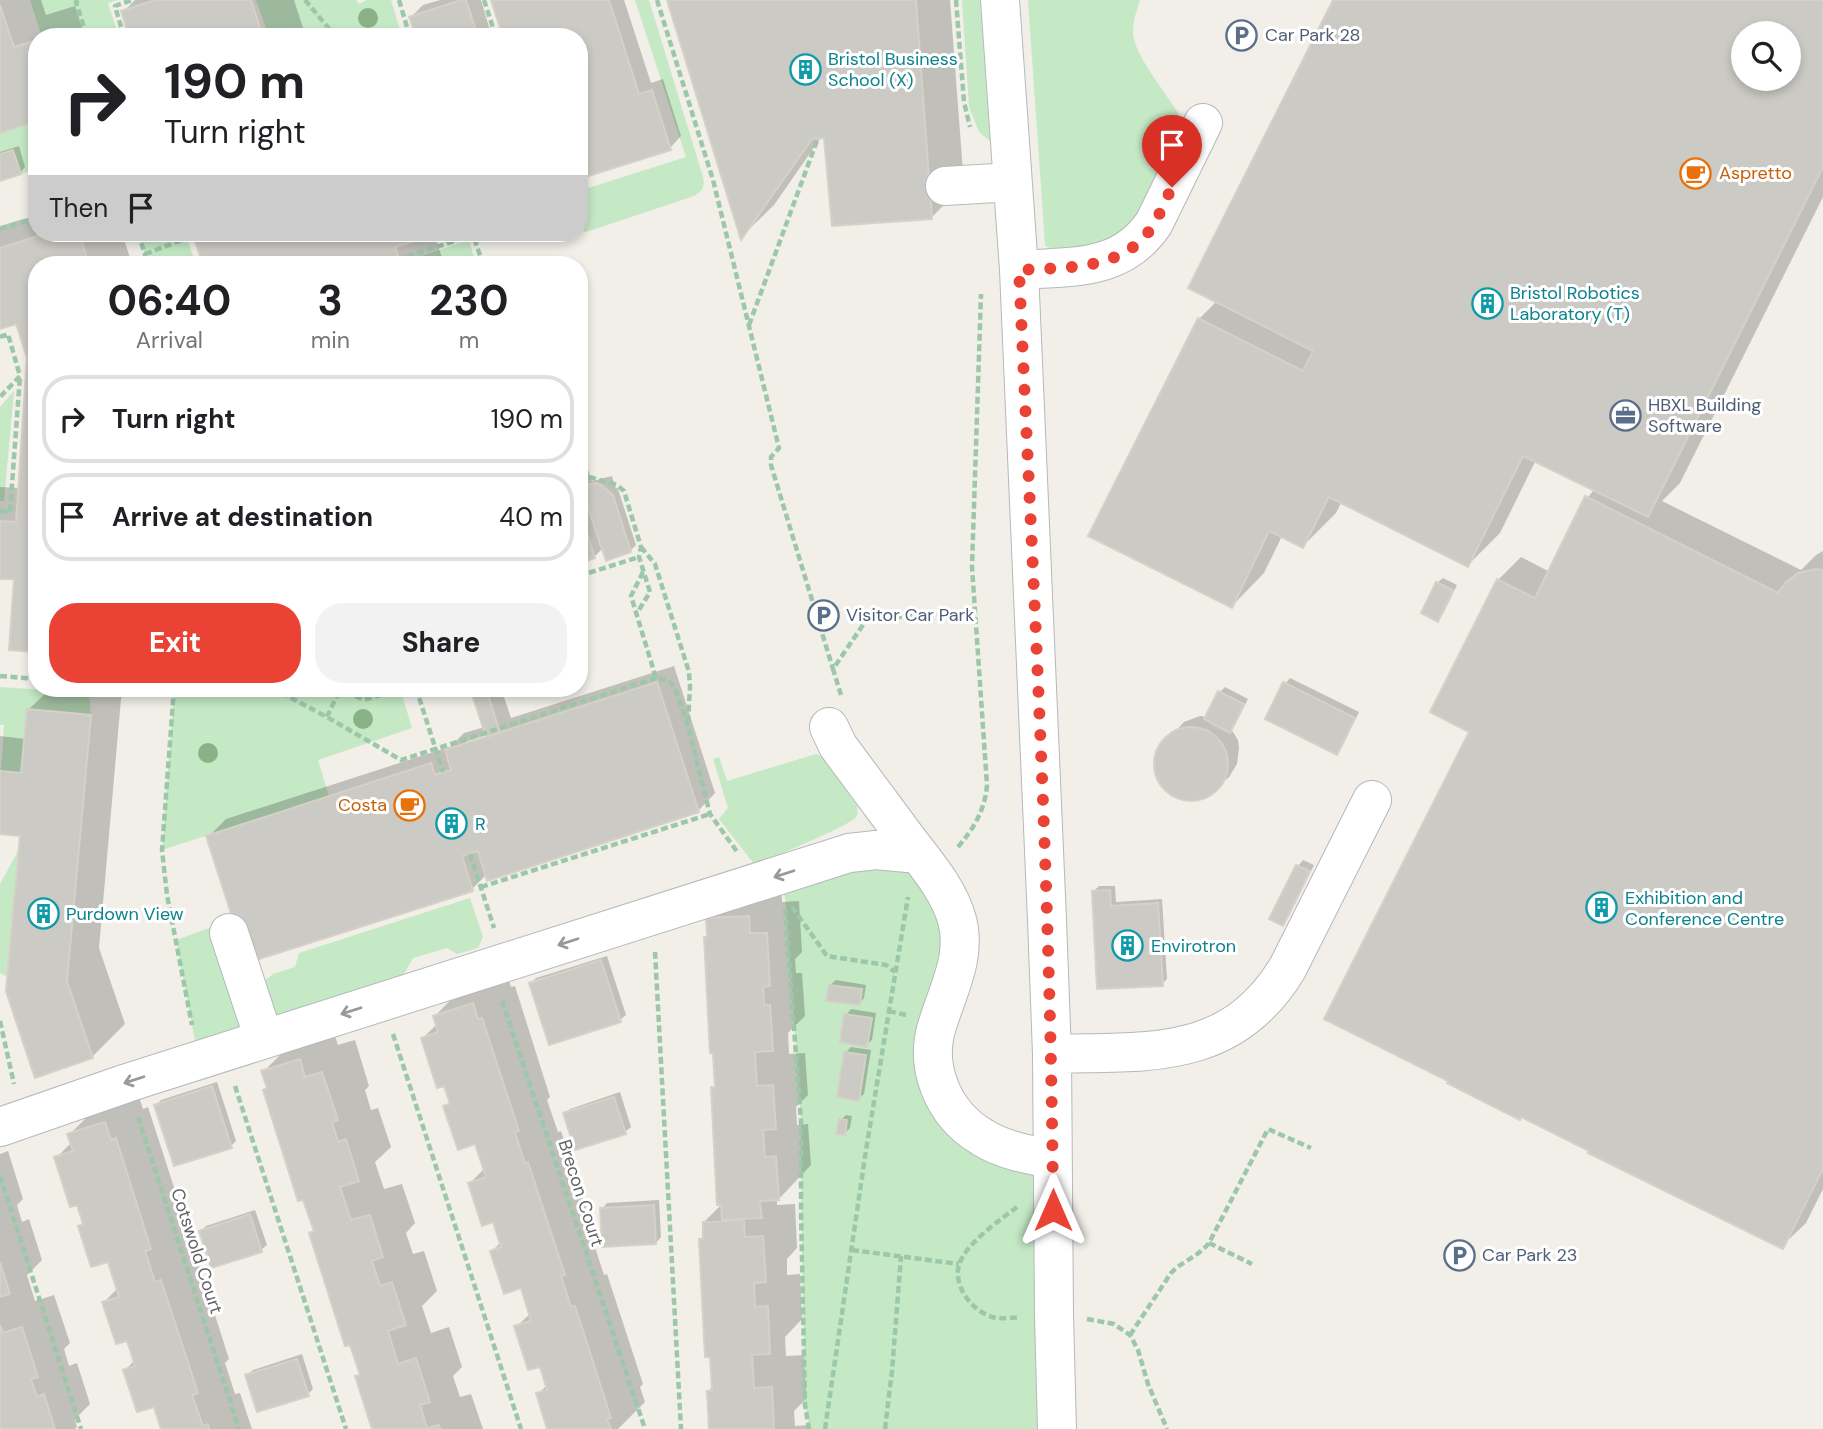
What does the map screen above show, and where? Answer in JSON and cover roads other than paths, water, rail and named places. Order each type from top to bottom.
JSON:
[{"type":"street","points":[[1000,0],[1019,270],[1052,1054],[1057,1429]]},
{"type":"street","points":[[1019,270],[1095,263],[1123,254],[1135,246],[1154,223],[1203,123]]},
{"type":"street","points":[[945,186],[1012,182]]},
{"type":"street","points":[[836,716],[838,746],[922,870],[953,908],[958,922],[960,937],[957,967],[934,1038],[934,1067],[943,1095],[960,1120],[984,1139],[1025,1154],[1052,1160]]},
{"type":"street","points":[[1052,1054],[1176,1048],[1217,1035],[1248,1016],[1271,994],[1287,970],[1372,800]]},
{"type":"street","points":[[12,1123],[127,1083],[652,916],[772,889],[855,851],[876,850],[922,870]]},
{"type":"street","points":[[229,933],[264,1039]]},
{"type":"place","name":"Car Park 28","points":[[1242,35]]},
{"type":"place","name":"Bristol Business School (X)","points":[[805,69]]},
{"type":"place","name":"Aspretto","points":[[1696,173]]},
{"type":"place","name":"Bristol Robotics Laboratory (T)","points":[[1487,303]]},
{"type":"place","name":"HBXL Building Software","points":[[1625,415]]},
{"type":"place","name":"Visitor Car Park","points":[[823,615]]},
{"type":"place","name":"Costa","points":[[410,805]]},
{"type":"place","name":"R","points":[[452,824]]},
{"type":"place","name":"Exhibition and Conference Centre","points":[[1602,908]]},
{"type":"place","name":"Purdown View","points":[[43,914]]},
{"type":"place","name":"Envirotron","points":[[1128,946]]},
{"type":"place","name":"Car Park 23","points":[[1459,1255]]}]
